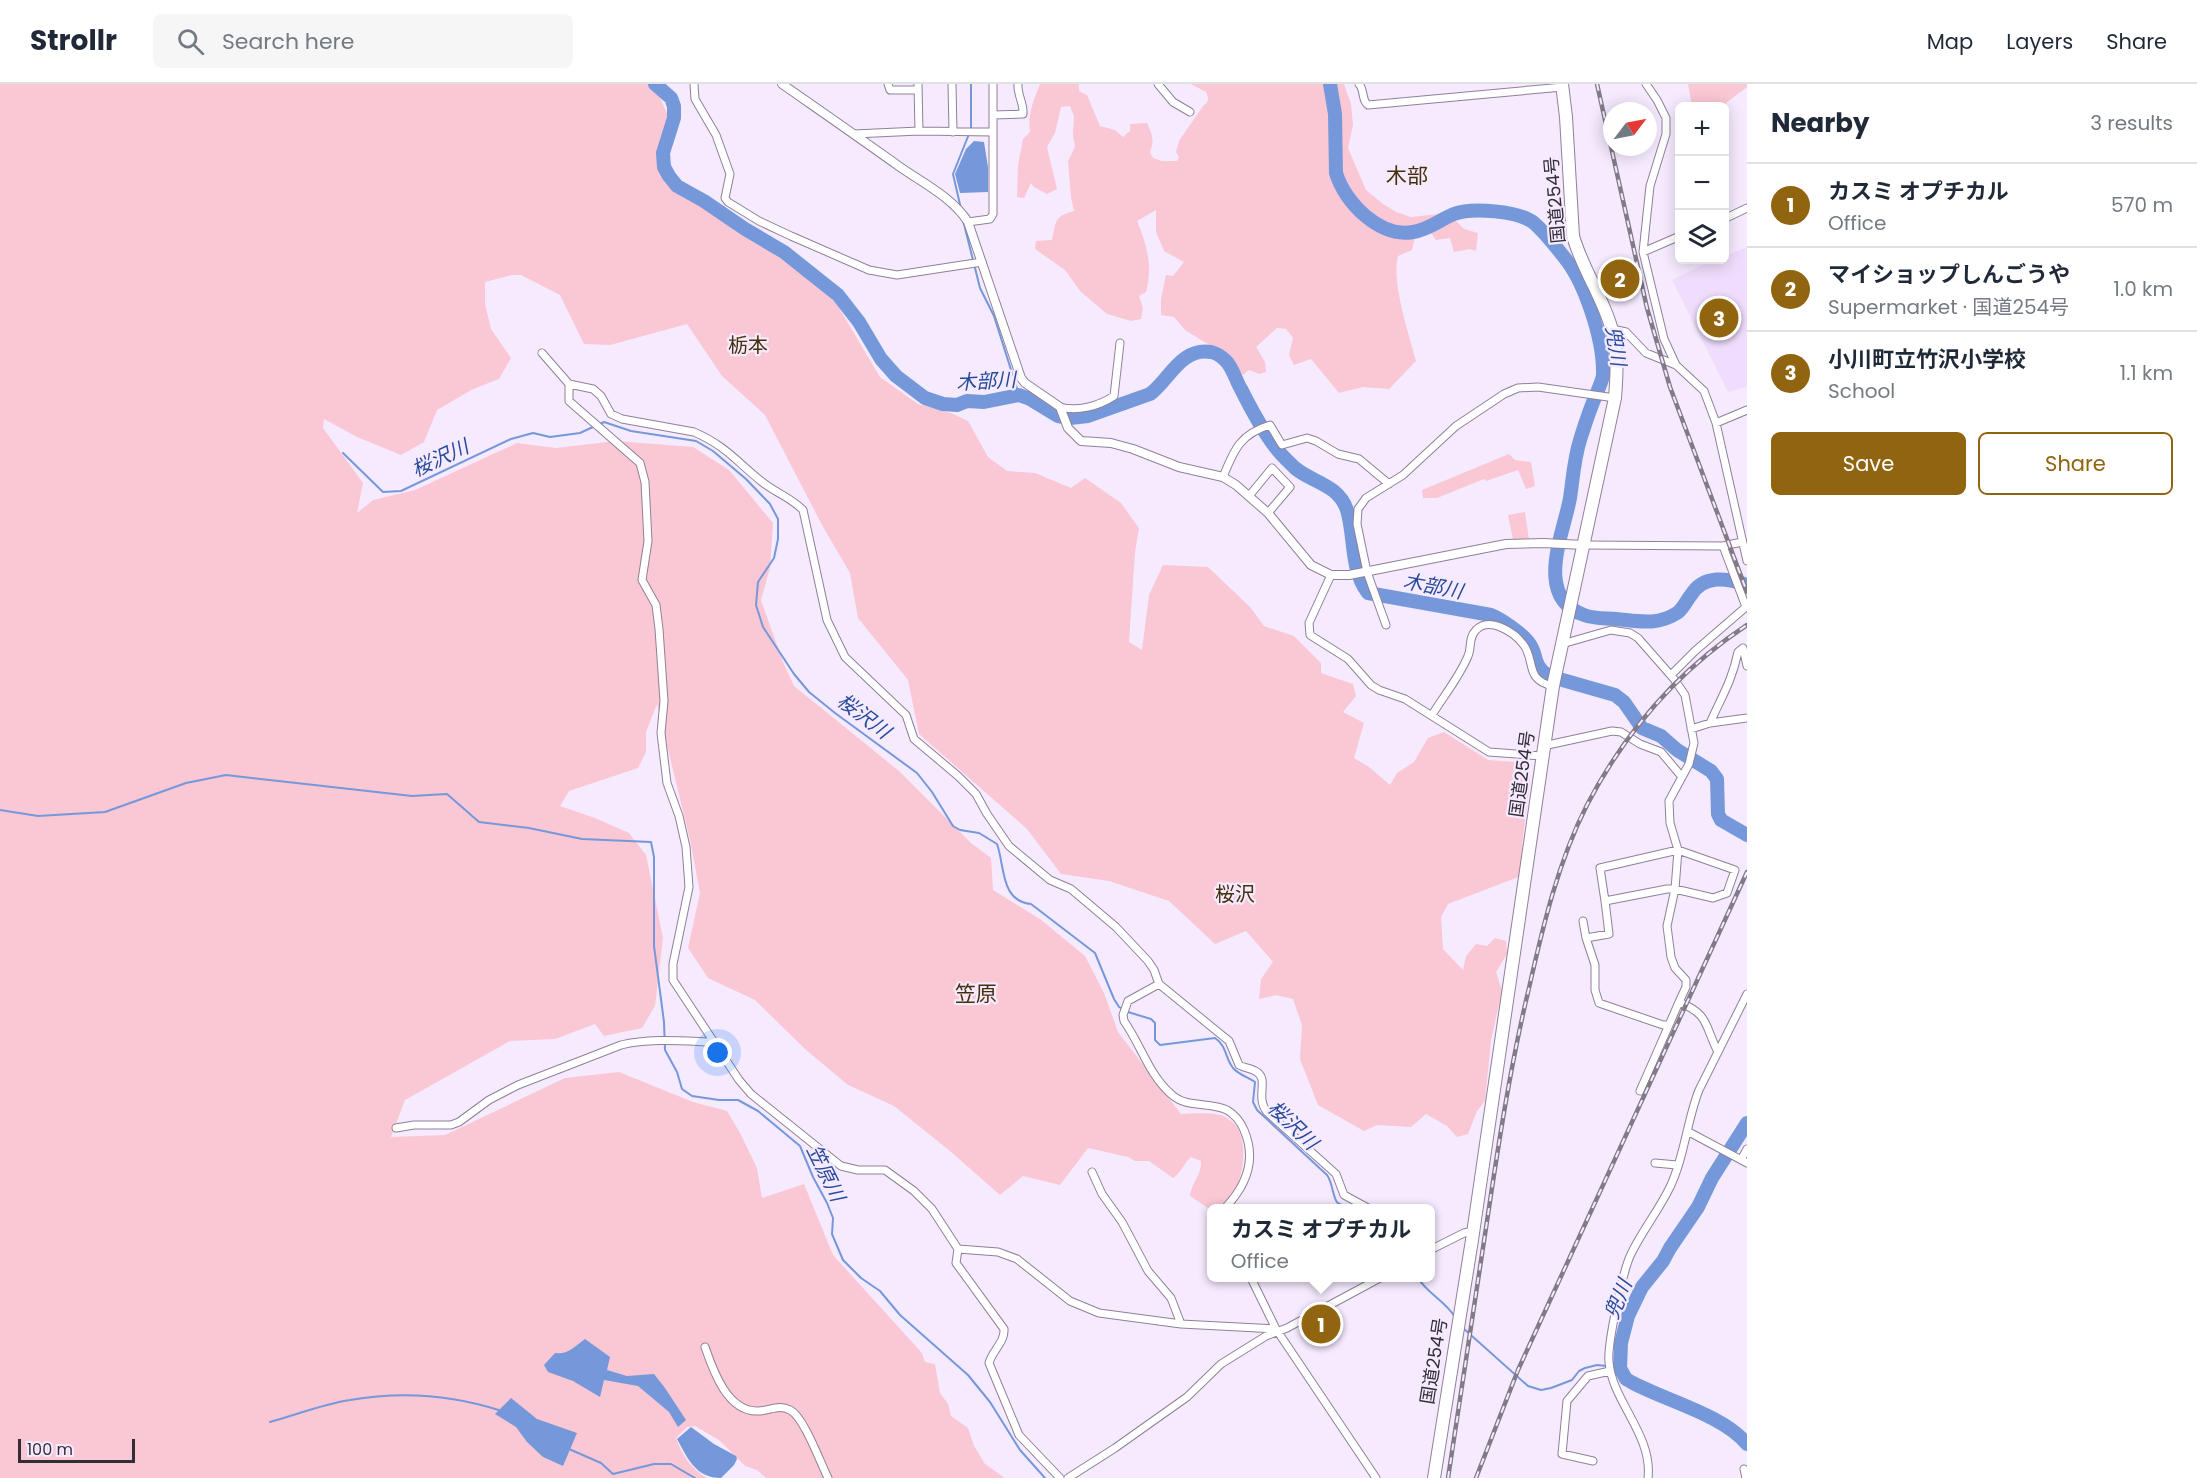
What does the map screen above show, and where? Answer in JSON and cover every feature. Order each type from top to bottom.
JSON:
[{"type":"highway","name":"国道254号","points":[[1434,1478],[1473,1231],[1553,686],[1615,398],[1617,372],[1612,329],[1573,236],[1562,85]]},
{"type":"street","points":[[694,84],[695,99],[716,135],[730,174],[725,198],[728,202],[791,237],[877,272],[897,275],[982,262]]},
{"type":"street","points":[[782,84],[954,205],[968,222],[1021,378],[1060,406],[1068,409],[1093,406],[1114,396],[1119,343]]},
{"type":"street","points":[[888,84],[890,90],[918,87],[919,131]]},
{"type":"street","points":[[952,84],[953,132]]},
{"type":"street","points":[[968,222],[990,219],[993,214],[993,84]]},
{"type":"street","points":[[993,115],[1023,114],[1023,106],[1017,92],[1018,84]]},
{"type":"street","points":[[1158,84],[1173,102],[1190,112]]},
{"type":"street","points":[[1359,84],[1368,105],[1562,85]]},
{"type":"street","points":[[1646,84],[1666,118],[1666,134],[1650,186],[1643,252],[1664,339],[1676,365],[1704,392],[1716,423],[1747,561]]},
{"type":"street","points":[[854,134],[919,131],[993,132]]},
{"type":"street","points":[[1729,217],[1747,208]]},
{"type":"street","points":[[1643,252],[1675,238]]},
{"type":"street","points":[[1612,329],[1626,332],[1646,353],[1676,365]]},
{"type":"street","points":[[542,353],[568,384],[569,401],[640,463],[645,482],[648,541],[642,580],[656,605],[664,701],[661,734],[670,792],[680,816],[686,847],[689,887],[673,964],[673,980],[712,1042],[751,1094],[841,1166],[858,1170],[885,1170],[915,1191],[932,1209],[958,1249],[956,1263],[1005,1329],[1004,1337],[989,1364],[1019,1435],[1060,1478]]},
{"type":"street","points":[[568,384],[593,389],[611,414],[622,419],[694,432],[705,437],[724,448],[762,482],[791,498],[803,510],[827,620],[845,657],[906,715],[914,739],[976,794],[1009,846],[1050,880],[1071,890],[1116,927],[1148,961],[1157,975],[1159,984],[1224,1036],[1239,1065],[1257,1072],[1263,1082],[1260,1100],[1267,1112],[1336,1174],[1344,1196],[1359,1204]]},
{"type":"street","points":[[1386,625],[1366,572],[1357,524],[1358,509],[1366,498],[1415,465],[1456,426],[1504,394],[1518,388],[1538,387],[1615,398]]},
{"type":"street","points":[[1060,406],[1068,428],[1081,441],[1111,443],[1179,467],[1223,477],[1268,513],[1311,565],[1331,575],[1366,572],[1506,544],[1724,546],[1742,542]]},
{"type":"street","points":[[1716,423],[1747,410]]},
{"type":"street","points":[[1223,477],[1233,451],[1243,439],[1253,430],[1270,425],[1282,445],[1307,438],[1316,441],[1338,454],[1359,459],[1389,484]]},
{"type":"street","points":[[1249,496],[1272,468],[1290,487],[1268,513]]},
{"type":"street","points":[[1671,675],[1746,607],[1724,546]]},
{"type":"street","points":[[1331,575],[1309,623],[1310,634],[1348,659],[1371,685],[1379,690],[1405,699],[1489,752],[1543,751],[1612,731],[1621,732],[1640,744],[1661,752],[1682,777]]},
{"type":"street","points":[[1432,715],[1468,656],[1472,636],[1482,626],[1488,624],[1505,629],[1524,645],[1536,677],[1544,684],[1553,686]]},
{"type":"street","points":[[1562,644],[1611,630],[1630,633],[1638,638],[1671,675],[1685,695],[1691,729],[1693,753],[1672,792],[1669,810],[1670,823],[1678,850],[1675,888],[1667,926],[1671,957],[1676,968],[1686,980],[1686,987],[1640,1091]]},
{"type":"street","points":[[1710,723],[1727,690],[1738,652],[1743,648],[1747,666]]},
{"type":"street","points":[[1691,729],[1710,723],[1747,718]]},
{"type":"street","points":[[1586,938],[1610,934],[1605,901],[1600,868],[1678,850],[1735,870],[1727,893],[1713,898],[1675,888],[1605,901]]},
{"type":"street","points":[[1583,921],[1595,965],[1595,990],[1599,1004],[1669,1025]]},
{"type":"street","points":[[1159,984],[1128,1001],[1125,1005],[1124,1021],[1153,1073],[1178,1101],[1224,1108],[1233,1114],[1243,1126],[1248,1140],[1250,1161],[1246,1178],[1229,1204]]},
{"type":"street","points":[[1648,1478],[1645,1449],[1610,1367],[1621,1293],[1630,1256],[1671,1186],[1693,1104],[1747,994]]},
{"type":"street","points":[[1679,1002],[1701,1014],[1718,1052]]},
{"type":"street","points":[[396,1128],[414,1125],[451,1125],[518,1084],[632,1042],[712,1042]]},
{"type":"street","points":[[1687,1131],[1742,1160],[1747,1149]]},
{"type":"street","points":[[1655,1163],[1677,1165]]},
{"type":"street","points":[[1092,1172],[1102,1194],[1122,1222],[1148,1271],[1171,1298],[1181,1324]]},
{"type":"street","points":[[1435,1248],[1464,1233],[1473,1231]]},
{"type":"street","points":[[958,1249],[998,1252],[1017,1259],[1030,1267],[1070,1301],[1099,1313],[1181,1324],[1278,1331]]},
{"type":"street","points":[[1253,1282],[1278,1331],[1376,1478]]},
{"type":"street","points":[[1068,1478],[1115,1448],[1187,1396],[1221,1364],[1266,1336],[1372,1282]]},
{"type":"street","points":[[705,1347],[716,1377],[727,1394],[740,1406],[757,1412],[778,1407],[791,1410],[802,1420],[828,1478]]},
{"type":"street","points":[[1593,1461],[1562,1454],[1567,1401],[1583,1379],[1610,1367]]},
{"type":"street","points":[[1744,1469],[1746,1478]]},
{"type":"shaded area","points":[[0,84],[652,84],[669,118],[673,133],[665,149],[661,166],[664,178],[672,188],[741,235],[778,256],[836,303],[880,377],[918,404],[951,413],[968,421],[988,457],[1007,471],[1035,473],[1071,488],[1085,478],[1121,503],[1139,528],[1135,552],[1129,642],[1142,650],[1149,595],[1163,565],[1208,567],[1250,607],[1264,626],[1294,636],[1321,663],[1321,673],[1353,684],[1356,696],[1343,712],[1364,723],[1354,758],[1369,767],[1390,785],[1397,773],[1414,762],[1428,738],[1444,732],[1488,760],[1528,763],[1530,782],[1522,844],[1521,876],[1448,904],[1441,917],[1443,949],[1463,970],[1466,956],[1476,944],[1487,946],[1495,938],[1506,941],[1507,954],[1496,972],[1502,991],[1491,1040],[1485,1101],[1477,1111],[1468,1134],[1457,1137],[1447,1126],[1426,1114],[1411,1127],[1377,1125],[1364,1131],[1318,1105],[1300,1059],[1302,1025],[1293,999],[1276,995],[1259,999],[1261,979],[1273,962],[1246,931],[1215,944],[1169,901],[1109,881],[1061,874],[1027,829],[919,734],[908,680],[858,618],[850,573],[822,525],[765,415],[722,376],[687,324],[610,345],[584,344],[560,295],[521,275],[485,282],[485,304],[491,329],[511,358],[499,379],[473,389],[437,410],[424,442],[401,455],[357,437],[324,419],[323,428],[363,483],[357,513],[373,500],[415,490],[517,443],[556,448],[616,441],[693,447],[729,470],[773,523],[770,568],[761,600],[794,686],[899,771],[971,843],[991,858],[993,890],[1040,919],[1085,956],[1104,993],[1118,1032],[1181,1114],[1217,1114],[1234,1124],[1242,1141],[1243,1151],[1241,1172],[1235,1190],[1222,1204],[1207,1204],[1207,1207],[1190,1196],[1200,1171],[1201,1161],[1191,1157],[1173,1178],[1149,1161],[1135,1161],[1128,1157],[1088,1148],[1060,1185],[1023,1176],[1000,1195],[894,1106],[848,1085],[805,1049],[755,1000],[708,978],[688,948],[700,893],[690,840],[657,704],[646,732],[646,752],[638,768],[569,791],[560,806],[629,833],[646,855],[663,938],[655,1006],[642,1028],[604,1036],[595,1024],[555,1039],[510,1041],[405,1100],[391,1137],[445,1135],[565,1078],[619,1072],[693,1102],[727,1111],[757,1168],[762,1198],[804,1184],[833,1255],[922,1353],[925,1362],[935,1364],[940,1393],[948,1404],[951,1416],[968,1428],[974,1446],[985,1464],[1005,1478],[766,1478],[757,1470],[745,1466],[719,1440],[695,1426],[687,1427],[676,1438],[688,1461],[707,1478],[0,1478]]},
{"type":"shaded area","points":[[1040,84],[1079,84],[1079,91],[1087,95],[1100,126],[1115,130],[1123,137],[1130,131],[1130,124],[1147,123],[1152,137],[1150,152],[1153,158],[1162,161],[1177,161],[1179,157],[1176,152],[1179,141],[1208,100],[1206,92],[1191,84],[1344,84],[1351,104],[1353,125],[1348,148],[1366,190],[1396,212],[1411,217],[1448,213],[1464,229],[1478,233],[1476,251],[1470,249],[1454,252],[1450,238],[1436,240],[1431,233],[1415,237],[1412,250],[1398,256],[1396,267],[1399,294],[1416,361],[1389,389],[1363,387],[1339,393],[1311,359],[1294,365],[1289,355],[1293,338],[1286,329],[1277,328],[1256,347],[1265,362],[1266,372],[1259,374],[1249,370],[1243,375],[1224,354],[1185,330],[1174,317],[1161,315],[1161,299],[1166,275],[1173,276],[1184,262],[1164,251],[1156,232],[1156,210],[1137,221],[1144,239],[1149,264],[1146,292],[1139,296],[1143,308],[1141,319],[1131,321],[1107,314],[1080,291],[1065,270],[1035,249],[1036,241],[1052,240],[1055,224],[1059,218],[1074,211],[1068,161],[1075,147],[1074,116],[1070,106],[1061,107],[1055,133],[1047,147],[1057,189],[1047,194],[1031,183],[1024,198],[1017,197],[1018,165],[1023,139],[1030,132],[1030,114]]},
{"type":"shaded area","points":[[1688,84],[1747,84],[1747,87],[1727,102],[1691,102]]},
{"type":"shaded area","points":[[1747,247],[1747,388],[1728,392],[1672,280],[1705,264],[1729,264],[1729,254]]},
{"type":"shaded area","points":[[1509,454],[1515,460],[1531,462],[1535,486],[1526,489],[1518,470],[1486,481],[1484,479],[1437,498],[1423,498],[1422,490]]},
{"type":"shaded area","points":[[1525,512],[1529,540],[1513,540],[1508,515]]},
{"type":"water","points":[[974,141],[984,142],[988,167],[988,192],[960,193],[955,174],[966,149]]},
{"type":"water","points":[[585,1339],[610,1357],[607,1370],[627,1376],[654,1374],[686,1420],[678,1427],[669,1412],[638,1386],[604,1380],[600,1397],[573,1381],[548,1372],[544,1365],[555,1353],[568,1351]]},
{"type":"water","points":[[511,1398],[537,1419],[577,1433],[563,1466],[543,1457],[527,1442],[516,1427],[495,1414]]},
{"type":"water","points":[[691,1427],[714,1444],[736,1456],[734,1465],[721,1478],[705,1475],[699,1471],[685,1454],[677,1439]]},
{"type":"waterway","name":"木部川","points":[[655,84],[671,98],[674,106],[674,118],[663,153],[664,167],[677,186],[784,252],[838,295],[859,322],[881,359],[896,376],[925,398],[943,404],[957,405],[967,401],[984,402],[1019,395],[1058,416],[1070,418],[1088,416],[1150,394],[1176,366],[1191,354],[1215,353],[1223,358],[1233,371],[1257,420],[1280,453],[1295,468],[1331,489],[1343,501],[1347,510],[1358,574],[1368,593],[1491,615],[1512,627],[1526,639],[1532,647],[1539,667],[1547,675]]},
{"type":"waterway","points":[[971,84],[971,129]]},
{"type":"waterway","name":"兜川","points":[[1330,84],[1335,114],[1336,173],[1347,196],[1366,216],[1388,230],[1401,232],[1419,231],[1462,212],[1495,211],[1527,219],[1541,230],[1564,257],[1586,296],[1600,343],[1603,374],[1575,461],[1570,498],[1558,546],[1556,579],[1559,594],[1569,606],[1584,615],[1655,621],[1677,613],[1696,588],[1709,581],[1724,580],[1747,585]]},
{"type":"waterway","points":[[961,209],[953,174],[969,134]]},
{"type":"waterway","points":[[963,220],[980,288],[994,316],[1019,395]]},
{"type":"waterway","name":"桜沢川","points":[[600,424],[604,422],[631,431],[696,441],[713,451],[746,479],[770,504],[778,519],[778,539],[774,558],[758,582],[756,605],[763,627],[794,674],[809,692],[835,713],[917,773],[953,826],[960,830],[979,833],[997,844],[1005,881],[1014,896],[1031,904],[1095,953],[1119,1007],[1151,1019],[1155,1023],[1155,1040],[1160,1045],[1215,1038],[1219,1041],[1233,1068],[1255,1082],[1253,1102],[1257,1110],[1327,1175],[1340,1204]]},
{"type":"waterway","name":"桜沢川","points":[[343,453],[383,492],[401,491],[511,439],[533,433],[550,437],[580,433],[595,426]]},
{"type":"waterway","name":"木部川","points":[[1559,679],[1615,695],[1624,702],[1642,728],[1661,736],[1677,750],[1711,771],[1717,779],[1718,814],[1721,820],[1747,835]]},
{"type":"waterway","name":"笠原川","points":[[0,810],[38,816],[105,812],[186,783],[226,775],[412,796],[447,794],[479,822],[529,828],[582,839],[651,842],[654,857],[654,946],[664,1022],[665,1050],[677,1072],[682,1089],[692,1096],[738,1100],[758,1111],[800,1146],[833,1218],[832,1234],[843,1260],[861,1278],[880,1291],[900,1315],[968,1375],[990,1402],[1020,1450],[1045,1478]]},
{"type":"waterway","name":"兜川","points":[[1747,1123],[1712,1178],[1698,1207],[1663,1261],[1642,1287],[1628,1316],[1621,1343],[1620,1368],[1626,1379],[1724,1425],[1747,1444]]},
{"type":"waterway","name":"桜沢川","points":[[1421,1282],[1455,1317]]},
{"type":"waterway","name":"桜沢川","points":[[1463,1328],[1528,1386],[1541,1390],[1572,1380],[1579,1371],[1585,1368],[1597,1365],[1607,1366]]},
{"type":"waterway","name":"桜沢川","points":[[1613,1367],[1620,1368]]},
{"type":"waterway","points":[[270,1422],[340,1402],[369,1397],[408,1395],[465,1401],[502,1411]]},
{"type":"waterway","points":[[569,1449],[601,1463],[613,1474],[654,1464],[671,1464],[695,1478]]},
{"type":"railway","points":[[1597,84],[1647,308],[1670,387],[1747,592]]},
{"type":"railway","points":[[1448,1478],[1510,1077],[1540,941],[1552,895],[1568,849],[1587,805],[1602,778],[1636,728],[1677,682],[1722,643],[1747,625]]},
{"type":"railway","points":[[1476,1478],[1518,1370],[1747,872]]},
{"type":"place","name":"マイショップしんごうや","points":[[1620,279]]},
{"type":"place","name":"小川町立竹沢小学校","points":[[1719,318]]},
{"type":"place","name":"カスミ オプチカル","points":[[1321,1324]]},
{"type":"district","name":"木部","points":[[1407,176]]},
{"type":"district","name":"栃本","points":[[748,345]]},
{"type":"district","name":"桜沢","points":[[1235,894]]},
{"type":"district","name":"笠原","points":[[976,994]]}]
